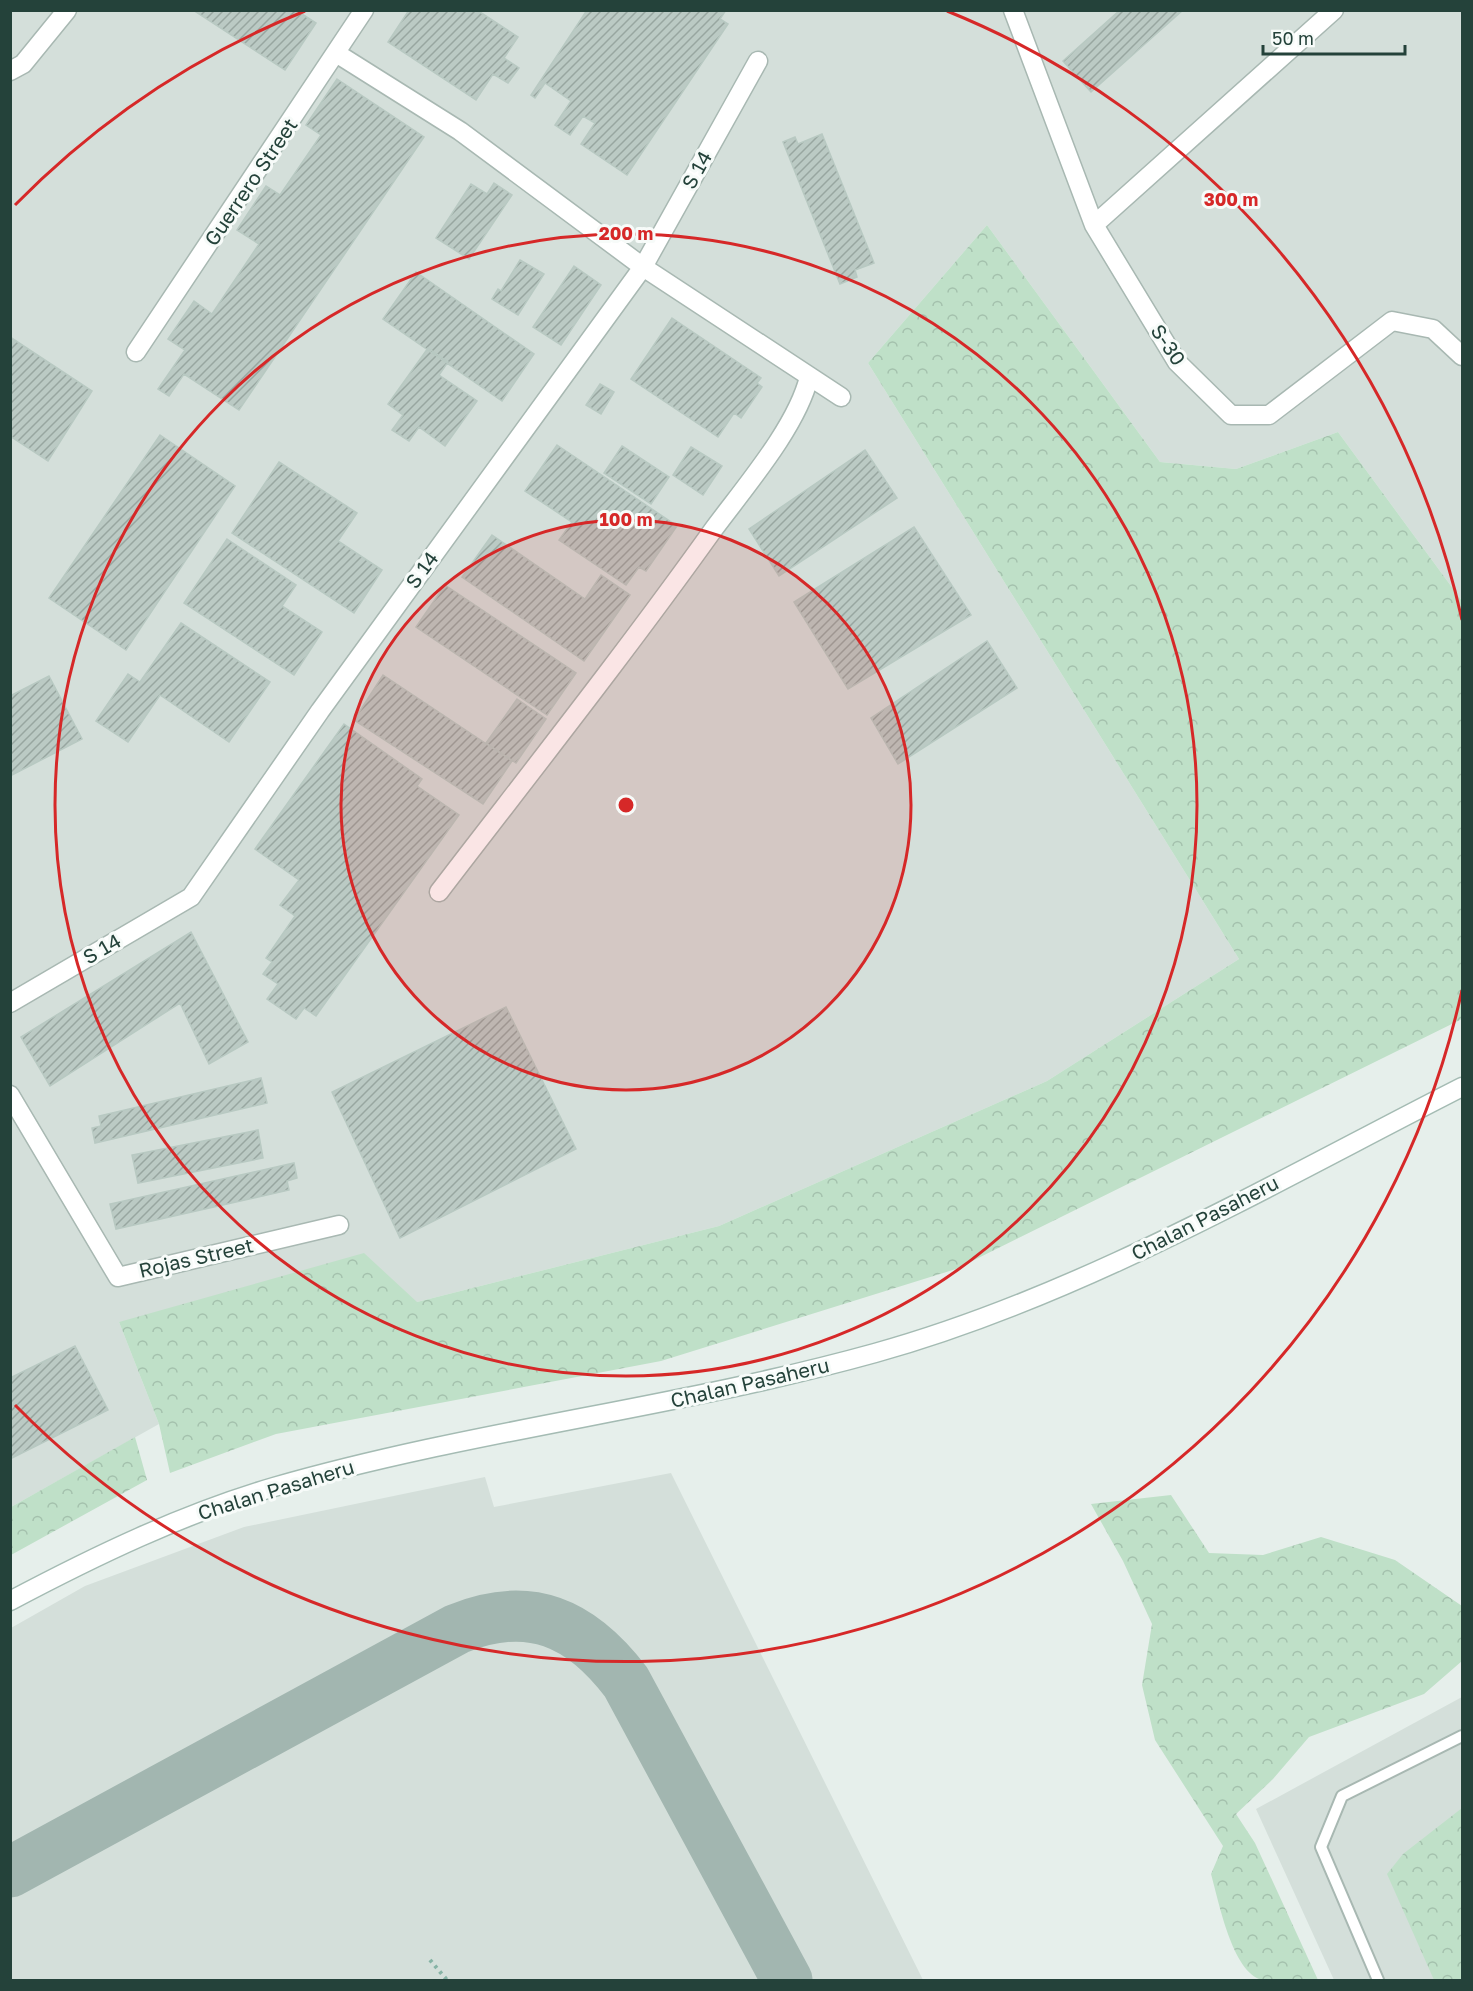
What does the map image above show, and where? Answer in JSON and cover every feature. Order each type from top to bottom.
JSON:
[{"type":"street","points":[[10,71],[23,64],[67,10]]},
{"type":"street","name":"Guerrero Street","points":[[136,352],[364,10]]},
{"type":"street","name":"S-30","points":[[1013,10],[1094,225],[1177,362],[1231,415],[1269,415],[1392,321],[1433,329],[1462,357]]},
{"type":"street","points":[[1094,225],[1334,10]]},
{"type":"street","points":[[336,54],[459,131],[643,267],[841,397]]},
{"type":"street","name":"S 14","points":[[10,1003],[191,897],[320,711],[643,267],[758,61]]},
{"type":"street","points":[[439,892],[641,630],[767,457],[805,395],[809,377]]},
{"type":"street","name":"Chalan Pasaheru","points":[[10,1601],[113,1549],[167,1525],[272,1488],[384,1460],[819,1368],[918,1341],[987,1317],[1098,1271],[1462,1087]]},
{"type":"street","name":"Rojas Street","points":[[10,1095],[118,1276],[339,1225]]},
{"type":"lane","points":[[1378,1980],[1321,1847],[1342,1796],[1462,1736]]},
{"type":"path","points":[[430,1960],[447,1980]]},
{"type":"shaded area","points":[[11,11],[1462,11],[1462,601],[1338,432],[1236,469],[1160,462],[987,225],[868,363],[1239,959],[1047,1081],[719,1226],[417,1302],[119,1322],[159,1424],[11,1507]]},
{"type":"shaded area","points":[[671,1473],[923,1980],[11,1980],[11,1628],[85,1586],[244,1527],[485,1477],[494,1507]]},
{"type":"shaded area","points":[[1462,1697],[1462,1980],[1334,1980],[1256,1809]]},
{"type":"green space","points":[[987,225],[1160,462],[1236,469],[1338,432],[1462,601],[1462,1019],[956,1269],[661,1361],[276,1434],[170,1473],[159,1424],[119,1322],[364,1253],[417,1302],[719,1226],[1047,1081],[1239,959],[868,363]]},
{"type":"green space","points":[[135,1437],[147,1480],[11,1555],[11,1507]]},
{"type":"green space","points":[[1171,1495],[1209,1553],[1263,1555],[1321,1537],[1395,1560],[1462,1606],[1462,1661],[1424,1694],[1309,1737],[1273,1779],[1236,1814],[1255,1843],[1318,1980],[1282,1982],[1262,1980],[1242,1964],[1228,1934],[1211,1874],[1223,1846],[1155,1740],[1142,1685],[1152,1624],[1123,1561],[1091,1504]]},
{"type":"green space","points":[[1462,1808],[1462,1980],[1434,1980],[1387,1874],[1403,1854]]},
{"type":"building","points":[[193,10],[296,10],[316,23],[285,70]]},
{"type":"building","points":[[409,10],[477,10],[518,37],[504,58],[519,68],[508,83],[493,74],[476,100],[388,42]]},
{"type":"building","points":[[587,10],[726,10],[720,19],[728,24],[627,175],[581,144],[595,123],[583,116],[570,135],[555,125],[571,101],[545,83],[535,98],[531,95]]},
{"type":"building","points":[[1120,10],[1183,10],[1091,92],[1063,61]]},
{"type":"building","points":[[337,79],[424,137],[239,410],[184,374],[169,396],[158,389],[185,350],[168,339],[194,301],[212,314],[259,244],[237,230],[266,186],[280,195],[321,135],[306,125]]},
{"type":"building","points":[[822,134],[874,263],[855,270],[857,277],[840,284],[783,142],[795,137],[798,144]]},
{"type":"building","points":[[494,183],[512,195],[469,259],[436,238],[471,184],[487,194]]},
{"type":"building","points":[[520,260],[544,274],[518,315],[492,299],[498,289],[501,291]]},
{"type":"building","points":[[574,266],[601,285],[561,345],[533,327]]},
{"type":"building","points":[[416,272],[534,354],[502,401],[383,319]]},
{"type":"building","points":[[672,318],[761,378],[757,383],[762,387],[741,418],[734,413],[718,437],[631,379]]},
{"type":"building","points":[[10,337],[92,391],[48,461],[10,436]]},
{"type":"building","points":[[428,348],[448,362],[439,375],[477,401],[445,446],[419,427],[409,441],[392,430],[403,415],[388,404]]},
{"type":"building","points":[[600,384],[614,392],[601,414],[586,405]]},
{"type":"building","points":[[160,435],[235,486],[126,650],[49,598]]},
{"type":"building","points":[[557,445],[677,526],[646,571],[639,567],[626,585],[559,540],[572,522],[525,491]]},
{"type":"building","points":[[622,446],[669,477],[651,504],[604,473]]},
{"type":"building","points":[[691,447],[722,466],[703,495],[673,475]]},
{"type":"building","points":[[865,450],[897,498],[779,576],[749,529]]},
{"type":"building","points":[[279,462],[357,513],[338,541],[382,570],[354,613],[232,533]]},
{"type":"building","points":[[914,527],[971,615],[848,689],[794,602]]},
{"type":"building","points":[[492,535],[585,599],[601,575],[630,595],[584,661],[462,577]]},
{"type":"building","points":[[227,539],[296,585],[282,606],[322,632],[294,675],[184,603]]},
{"type":"building","points":[[445,585],[576,673],[547,715],[416,627]]},
{"type":"building","points":[[181,623],[270,682],[229,742],[160,695],[128,742],[96,721],[128,674],[140,682]]},
{"type":"building","points":[[987,641],[1017,688],[898,764],[871,718]]},
{"type":"building","points":[[383,675],[512,761],[483,804],[354,720]]},
{"type":"building","points":[[49,676],[82,739],[10,776],[10,696]]},
{"type":"building","points":[[517,699],[546,719],[516,763],[486,743]]},
{"type":"building","points":[[344,724],[422,779],[417,786],[459,815],[316,1016],[304,1008],[296,1019],[267,999],[278,984],[263,974],[272,962],[266,958],[295,916],[280,905],[299,880],[255,849]]},
{"type":"building","points":[[191,932],[248,1042],[209,1064],[180,1003],[50,1086],[21,1037]]},
{"type":"building","points":[[506,1007],[576,1149],[400,1238],[332,1092]]},
{"type":"building","points":[[261,1078],[267,1103],[95,1143],[92,1128],[101,1126],[99,1116]]},
{"type":"building","points":[[258,1130],[263,1158],[138,1183],[132,1155]]},
{"type":"building","points":[[294,1163],[297,1178],[287,1181],[289,1190],[116,1229],[110,1204]]},
{"type":"building","points":[[75,1346],[108,1410],[10,1459],[10,1378]]},
{"type":"taxiway","points":[[10,1872],[457,1629],[483,1620],[508,1616],[531,1617],[552,1622],[572,1631],[591,1645],[626,1682],[787,1980]]}]
